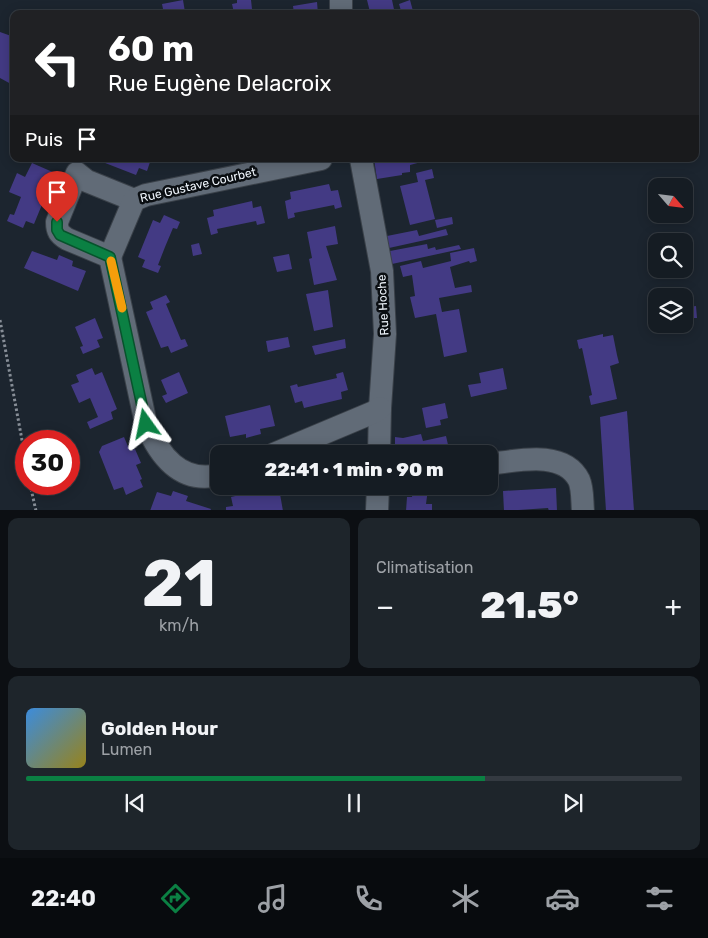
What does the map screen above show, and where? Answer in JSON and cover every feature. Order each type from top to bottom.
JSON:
[{"type":"street","name":"Rue Gustave Courbet","points":[[134,200],[87,181],[77,173],[57,222],[57,230],[66,239],[110,257],[134,200],[146,195],[306,162]]},
{"type":"street","name":"Rue Hoche","points":[[363,162],[382,271],[385,334],[379,445]]},
{"type":"street","points":[[110,257],[146,424],[154,443],[164,457],[178,468],[196,477],[210,476]]},
{"type":"street","points":[[295,445],[380,408]]},
{"type":"street","points":[[498,463],[544,459],[558,462],[571,470],[578,479],[582,490],[583,510]]},
{"type":"street","points":[[377,510],[378,495]]},
{"type":"path","points":[[0,320],[20,430]]},
{"type":"path","points":[[33,495],[36,510]]},
{"type":"building","points":[[183,0],[185,10],[163,10],[162,4]]},
{"type":"building","points":[[237,0],[251,0],[252,9],[233,10],[232,4],[237,3]]},
{"type":"building","points":[[367,0],[392,0],[394,10],[370,10]]},
{"type":"building","points":[[410,0],[413,10],[401,10],[399,4]]},
{"type":"building","points":[[317,2],[318,10],[294,10],[293,6]]},
{"type":"building","points":[[0,32],[10,36],[10,83],[0,78]]},
{"type":"building","points":[[103,162],[150,162],[147,171],[139,168],[136,175]]},
{"type":"building","points":[[374,162],[421,162],[410,165],[410,172],[377,179]]},
{"type":"building","points":[[32,163],[55,173],[34,224],[26,221],[23,228],[7,221],[10,214],[14,215],[21,197],[9,192],[17,173],[25,177]]},
{"type":"building","points":[[432,169],[434,178],[425,180],[435,219],[410,225],[400,186],[418,182],[416,173]]},
{"type":"building","points":[[329,184],[331,191],[338,190],[342,207],[335,209],[334,205],[294,213],[295,217],[288,219],[285,201],[291,199],[290,192]]},
{"type":"building","points":[[252,201],[253,208],[261,206],[265,223],[257,225],[256,221],[217,229],[218,233],[211,235],[207,218],[214,216],[213,210]]},
{"type":"building","points":[[164,215],[180,222],[177,229],[173,228],[158,265],[161,266],[158,273],[142,267],[145,260],[138,257],[153,220],[160,223]]},
{"type":"building","points":[[452,217],[453,224],[437,228],[435,220]]},
{"type":"building","points":[[335,226],[338,244],[326,246],[337,280],[314,285],[309,259],[312,258],[307,232]]},
{"type":"building","points":[[446,229],[448,235],[389,248],[387,236],[417,230],[419,236]]},
{"type":"building","points":[[199,243],[202,254],[193,256],[191,245]]},
{"type":"building","points":[[427,244],[428,249],[435,247],[436,250],[459,245],[461,249],[392,264],[390,251]]},
{"type":"building","points":[[474,248],[477,261],[470,263],[469,261],[450,267],[455,288],[471,285],[472,292],[439,298],[442,312],[459,309],[467,352],[444,357],[436,314],[415,318],[410,297],[415,296],[412,275],[403,277],[400,266],[421,261],[423,268],[451,261],[450,253]]},
{"type":"building","points":[[32,251],[57,260],[59,255],[73,261],[72,266],[86,271],[78,291],[24,268]]},
{"type":"building","points":[[289,254],[292,269],[277,272],[273,257]]},
{"type":"building","points":[[328,290],[333,327],[314,331],[306,294]]},
{"type":"building","points":[[166,295],[170,302],[166,304],[181,340],[185,339],[188,346],[171,353],[168,346],[161,348],[146,312],[153,309],[150,302]]},
{"type":"building","points":[[693,306],[696,306],[697,318],[693,318]]},
{"type":"building","points":[[95,318],[103,338],[97,340],[100,347],[83,354],[80,347],[83,346],[75,327]]},
{"type":"building","points":[[603,334],[603,337],[613,335],[619,363],[610,366],[617,399],[591,405],[589,396],[592,395],[587,371],[582,348],[579,349],[577,340]]},
{"type":"building","points":[[288,337],[290,347],[268,352],[266,341]]},
{"type":"building","points":[[345,339],[346,348],[315,355],[312,346]]},
{"type":"building","points":[[92,368],[95,375],[102,372],[117,409],[111,412],[113,419],[90,429],[87,422],[98,417],[90,398],[79,403],[71,385],[79,382],[76,375]]},
{"type":"building","points":[[503,368],[507,389],[471,397],[468,385],[481,383],[479,373]]},
{"type":"building","points":[[179,372],[188,393],[166,403],[162,396],[167,394],[161,380]]},
{"type":"building","points":[[343,372],[348,390],[341,392],[342,399],[304,408],[302,401],[295,403],[290,386],[297,384],[298,387],[337,378],[336,374]]},
{"type":"building","points":[[445,403],[448,418],[440,420],[441,425],[426,428],[422,408]]},
{"type":"building","points":[[270,405],[275,426],[260,429],[261,434],[246,438],[246,434],[230,437],[225,416]]},
{"type":"building","points":[[627,411],[634,510],[606,510],[600,417]]},
{"type":"building","points":[[421,434],[423,441],[446,436],[448,445],[395,445],[395,437],[403,438]]},
{"type":"building","points":[[124,437],[130,451],[135,449],[141,463],[136,465],[143,487],[126,495],[123,487],[114,490],[99,452],[102,446]]},
{"type":"building","points":[[556,488],[557,510],[549,510],[548,508],[504,510],[503,491]]},
{"type":"building","points":[[173,491],[188,496],[186,501],[211,509],[150,510],[157,492],[171,496]]},
{"type":"building","points":[[240,495],[280,495],[283,510],[226,510],[226,507],[233,506],[231,497]]},
{"type":"building","points":[[427,495],[426,504],[432,504],[432,510],[406,510],[407,497]]},
{"type":"slow traffic","points":[[111,261],[122,308]]},
{"type":"route","points":[[57,222],[57,230],[66,239],[110,257],[120,296],[146,424]]}]
